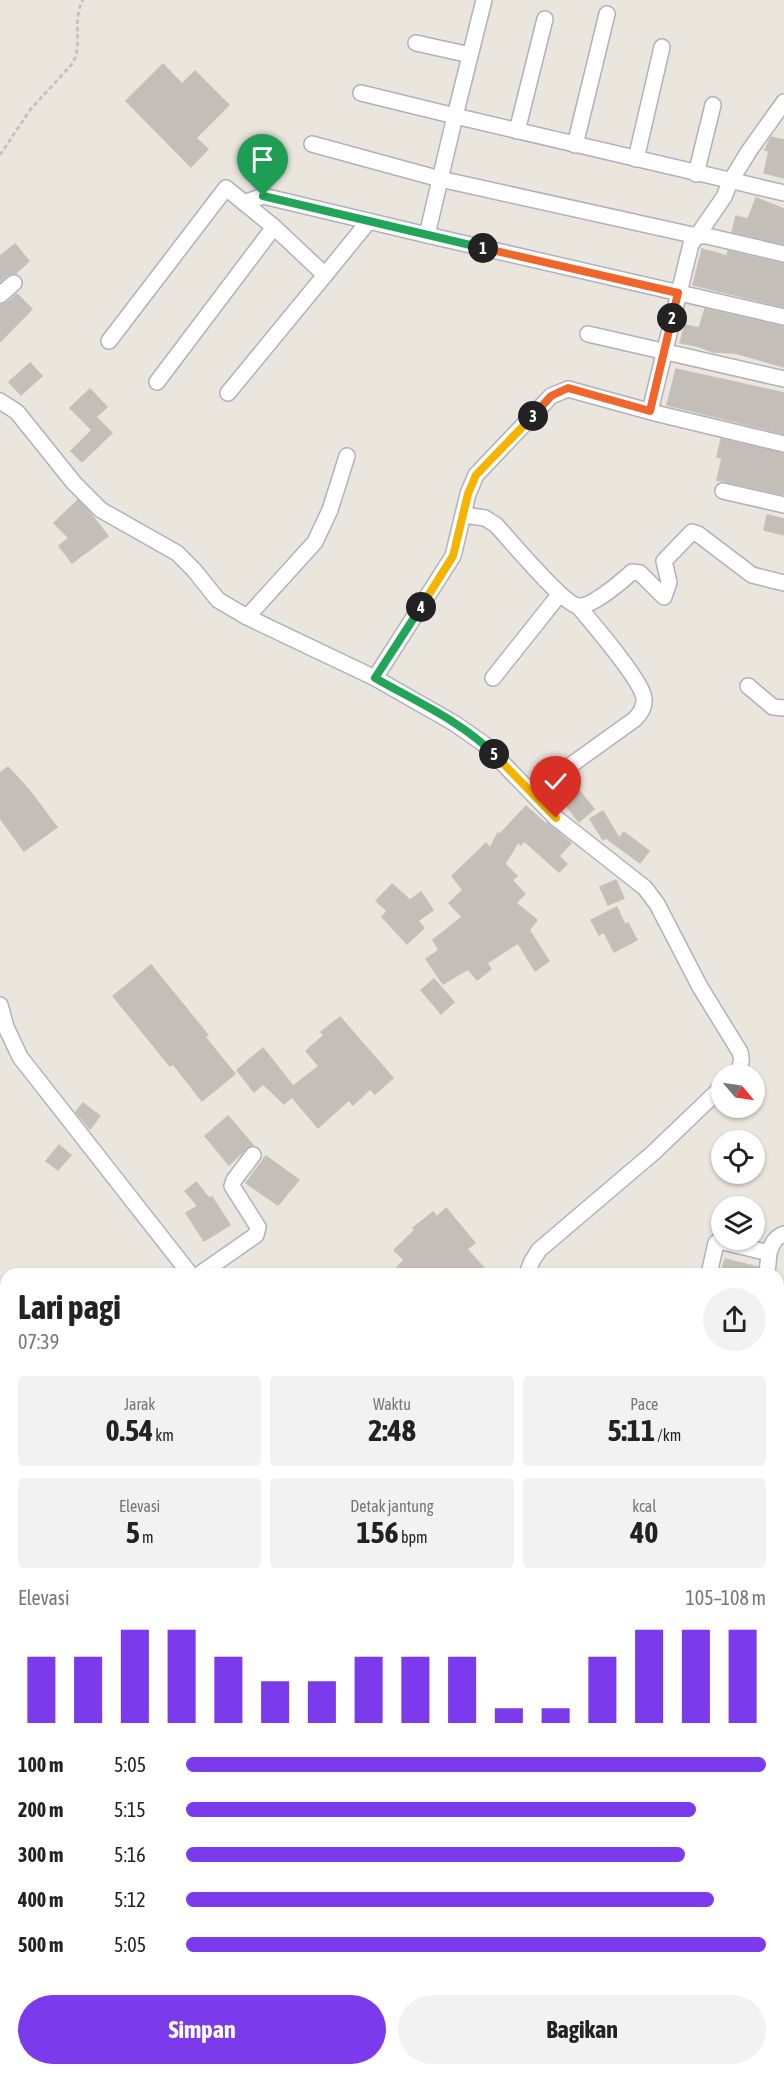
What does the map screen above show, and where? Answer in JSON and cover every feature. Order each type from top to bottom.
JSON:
[{"type":"street","points":[[427,235],[484,0]]},
{"type":"street","points":[[575,145],[607,14]]},
{"type":"street","points":[[517,131],[545,18]]},
{"type":"street","points":[[416,43],[470,55]]},
{"type":"street","points":[[636,159],[662,47]]},
{"type":"street","points":[[361,93],[784,193]]},
{"type":"street","points":[[650,411],[691,244],[724,197],[730,182],[762,131],[784,102]]},
{"type":"street","points":[[696,174],[713,105]]},
{"type":"street","points":[[312,144],[440,179],[784,254]]},
{"type":"street","points":[[109,341],[226,188],[274,227],[325,275]]},
{"type":"street","points":[[244,203],[263,196],[784,317]]},
{"type":"street","points":[[228,393],[369,221]]},
{"type":"street","points":[[157,382],[274,227]]},
{"type":"street","points":[[0,295],[14,283]]},
{"type":"street","points":[[588,334],[784,379]]},
{"type":"street","points":[[375,678],[453,556],[468,494],[476,475],[551,396],[568,388],[784,444]]},
{"type":"street","points":[[0,401],[17,412],[75,483],[101,510],[177,553],[214,596],[247,617],[375,678],[454,723],[484,744],[556,818],[645,888],[657,904],[700,987],[740,1052],[741,1064]]},
{"type":"street","points":[[247,617],[311,549],[318,538],[330,510],[347,456]]},
{"type":"street","points":[[723,491],[784,505]]},
{"type":"street","points":[[464,515],[485,518],[496,525],[559,595],[578,606],[644,696],[644,705],[635,719],[532,793]]},
{"type":"street","points":[[578,606],[594,600],[632,572],[640,573],[664,597],[669,582],[664,561],[692,532],[698,534],[752,575],[784,583]]},
{"type":"street","points":[[493,678],[559,595]]},
{"type":"street","points":[[748,686],[773,707],[784,708]]},
{"type":"street","points":[[0,1005],[3,1026],[20,1057],[185,1268]]},
{"type":"street","points":[[529,1268],[540,1250],[653,1153],[711,1098]]},
{"type":"street","points":[[209,1268],[256,1235],[258,1231],[258,1227],[232,1186],[253,1155]]},
{"type":"street","points":[[768,1268],[769,1252],[778,1236],[784,1234]]},
{"type":"street","points":[[710,1268],[716,1243],[719,1241],[769,1252]]},
{"type":"path","points":[[0,154],[30,110],[77,56],[77,12],[83,0]]},
{"type":"building","points":[[163,64],[182,84],[195,71],[229,105],[196,138],[208,149],[191,167],[126,101]]},
{"type":"building","points":[[771,137],[784,140],[784,178],[764,173],[769,151],[765,150]]},
{"type":"building","points":[[756,198],[784,209],[784,244],[732,232],[736,216],[748,219]]},
{"type":"building","points":[[15,244],[29,261],[15,274],[8,275],[0,282],[0,256]]},
{"type":"building","points":[[702,249],[727,256],[728,251],[784,264],[784,307],[693,285]]},
{"type":"building","points":[[17,294],[32,309],[0,342],[0,305]]},
{"type":"building","points":[[705,309],[784,327],[784,367],[735,353],[713,352],[680,343],[685,325],[699,328]]},
{"type":"building","points":[[30,363],[42,376],[21,395],[9,382]]},
{"type":"building","points":[[676,369],[784,393],[784,434],[667,405]]},
{"type":"building","points":[[90,389],[107,407],[96,417],[112,433],[82,462],[71,451],[92,430],[70,408]]},
{"type":"building","points":[[721,439],[784,453],[784,495],[717,480],[722,458],[717,457]]},
{"type":"building","points":[[78,500],[108,536],[72,563],[59,546],[69,538],[54,523]]},
{"type":"building","points":[[767,515],[784,519],[784,535],[764,530]]},
{"type":"building","points":[[8,767],[57,827],[24,851],[0,818],[0,773]]},
{"type":"building","points":[[577,788],[594,809],[579,822],[562,800]]},
{"type":"building","points":[[526,806],[571,843],[559,856],[567,864],[559,872],[524,841],[521,845],[518,842],[505,864],[517,876],[512,880],[525,894],[516,903],[537,920],[529,930],[549,961],[535,971],[518,943],[487,963],[491,969],[477,980],[468,969],[443,984],[426,959],[439,950],[433,940],[462,917],[449,903],[463,890],[452,876],[486,843],[490,848],[498,833],[500,834]]},
{"type":"building","points":[[603,811],[619,838],[624,832],[649,851],[640,863],[606,838],[603,840],[590,819]]},
{"type":"building","points":[[616,880],[624,898],[608,905],[600,887]]},
{"type":"building","points":[[392,884],[410,900],[421,892],[433,910],[418,921],[424,928],[407,944],[382,917],[387,911],[376,901]]},
{"type":"building","points":[[617,907],[625,925],[628,923],[637,940],[614,952],[604,932],[599,935],[591,920]]},
{"type":"building","points":[[151,965],[208,1035],[205,1037],[235,1074],[202,1101],[173,1064],[170,1066],[113,996]]},
{"type":"building","points":[[434,979],[454,1002],[441,1014],[421,990]]},
{"type":"building","points":[[340,1017],[393,1078],[375,1094],[370,1089],[353,1105],[349,1100],[318,1128],[292,1097],[284,1104],[263,1084],[254,1092],[237,1070],[263,1048],[293,1086],[319,1066],[306,1051],[324,1035],[321,1032]]},
{"type":"building","points":[[83,1103],[100,1116],[90,1129],[76,1112]]},
{"type":"building","points":[[228,1116],[253,1145],[229,1165],[205,1136]]},
{"type":"building","points":[[59,1145],[71,1155],[58,1170],[46,1161]]},
{"type":"building","points":[[266,1156],[299,1180],[278,1205],[246,1183]]},
{"type":"building","points":[[196,1182],[209,1198],[212,1197],[230,1225],[204,1241],[186,1213],[198,1206],[185,1191]]},
{"type":"building","points":[[446,1208],[475,1243],[467,1249],[484,1268],[397,1268],[404,1260],[394,1250],[415,1230],[413,1228],[433,1212],[437,1217]]},
{"type":"building","points":[[725,1259],[758,1267],[758,1268],[723,1268]]},
{"type":"route","points":[[263,196],[678,293],[650,411],[568,388],[551,396],[476,475],[468,494],[453,556],[375,678],[454,723],[484,744],[556,818]]}]
